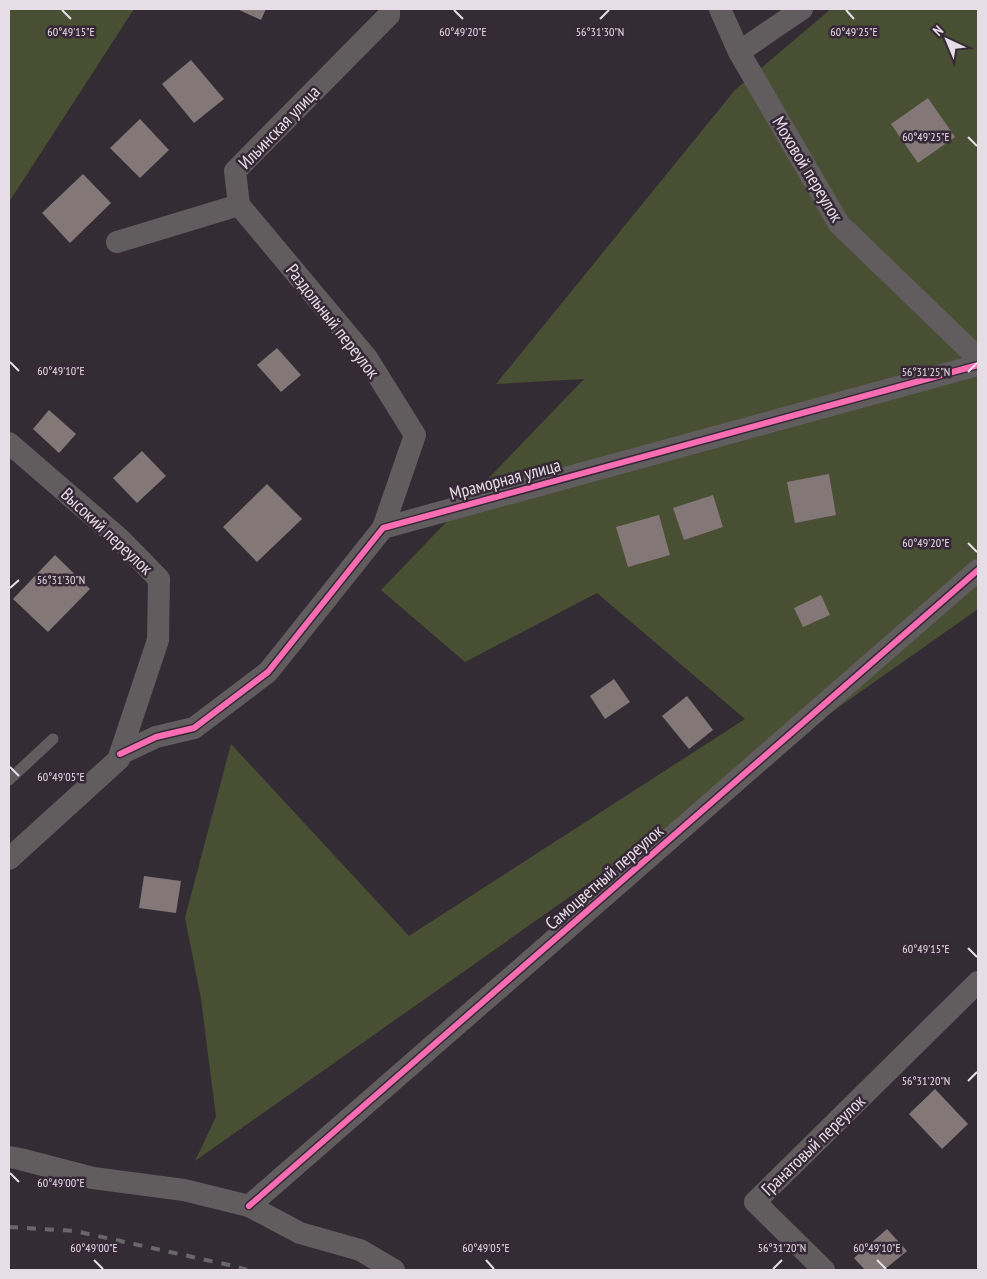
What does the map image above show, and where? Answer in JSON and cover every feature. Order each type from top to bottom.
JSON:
[{"type":"street","name":"Ильинская улица","points":[[239,205],[235,171],[388,15],[389,9]]},
{"type":"street","name":"Моховой переулок","points":[[720,9],[739,52],[839,224],[978,358]]},
{"type":"street","points":[[739,52],[802,9]]},
{"type":"street","points":[[117,242],[239,205]]},
{"type":"street","name":"Раздольный переулок","points":[[239,205],[367,358],[415,435],[383,528]]},
{"type":"street","name":"Мраморная улица","points":[[383,528],[978,365]]},
{"type":"street","name":"Высокий переулок","points":[[9,443],[120,539],[159,579],[158,640],[120,754]]},
{"type":"street","points":[[9,859],[119,759],[120,754],[156,737],[194,728],[268,672],[383,528]]},
{"type":"street","name":"Самоцветный переулок","points":[[250,1206],[978,570]]},
{"type":"street","name":"Гранатовый переулок","points":[[824,1270],[755,1202],[978,982]]},
{"type":"street","points":[[9,1157],[93,1178],[184,1190],[250,1206],[300,1232],[360,1250],[394,1270]]},
{"type":"lane","points":[[9,780],[53,739]]},
{"type":"green space","points":[[9,9],[134,9],[9,202]]},
{"type":"green space","points":[[831,9],[978,9],[978,609],[195,1161],[216,1117],[201,999],[185,918],[231,744],[409,936],[745,719],[597,593],[465,662],[381,590],[584,379],[496,384],[735,90]]},
{"type":"building","points":[[237,9],[266,9],[261,20]]},
{"type":"building","points":[[191,60],[224,99],[194,123],[162,84]]},
{"type":"building","points":[[928,98],[955,137],[918,163],[891,124]]},
{"type":"building","points":[[140,119],[169,150],[140,178],[110,148]]},
{"type":"building","points":[[83,174],[111,203],[70,243],[42,213]]},
{"type":"building","points":[[277,348],[301,375],[281,392],[257,365]]},
{"type":"building","points":[[49,410],[76,434],[59,453],[33,429]]},
{"type":"building","points":[[142,451],[166,476],[137,503],[113,478]]},
{"type":"building","points":[[829,474],[836,515],[795,523],[787,482]]},
{"type":"building","points":[[267,484],[302,519],[257,562],[223,527]]},
{"type":"building","points":[[713,495],[723,527],[684,540],[673,508]]},
{"type":"building","points":[[659,515],[670,555],[628,567],[616,527]]},
{"type":"building","points":[[55,555],[90,589],[48,632],[13,599]]},
{"type":"building","points":[[821,595],[830,615],[803,627],[794,608]]},
{"type":"building","points":[[614,679],[630,702],[605,719],[590,696]]},
{"type":"building","points":[[687,696],[713,730],[689,749],[662,716]]},
{"type":"building","points":[[144,876],[181,881],[176,913],[139,908]]},
{"type":"building","points":[[935,1089],[968,1124],[942,1149],[909,1114]]},
{"type":"building","points":[[887,1229],[907,1251],[884,1270],[865,1270],[854,1258]]},
{"type":"railway","points":[[9,1227],[75,1231],[247,1270]]},
{"type":"cycle path","points":[[120,754],[156,737],[194,728],[268,672],[383,528],[978,365]]},
{"type":"cycle path","points":[[249,1206],[978,570]]}]
